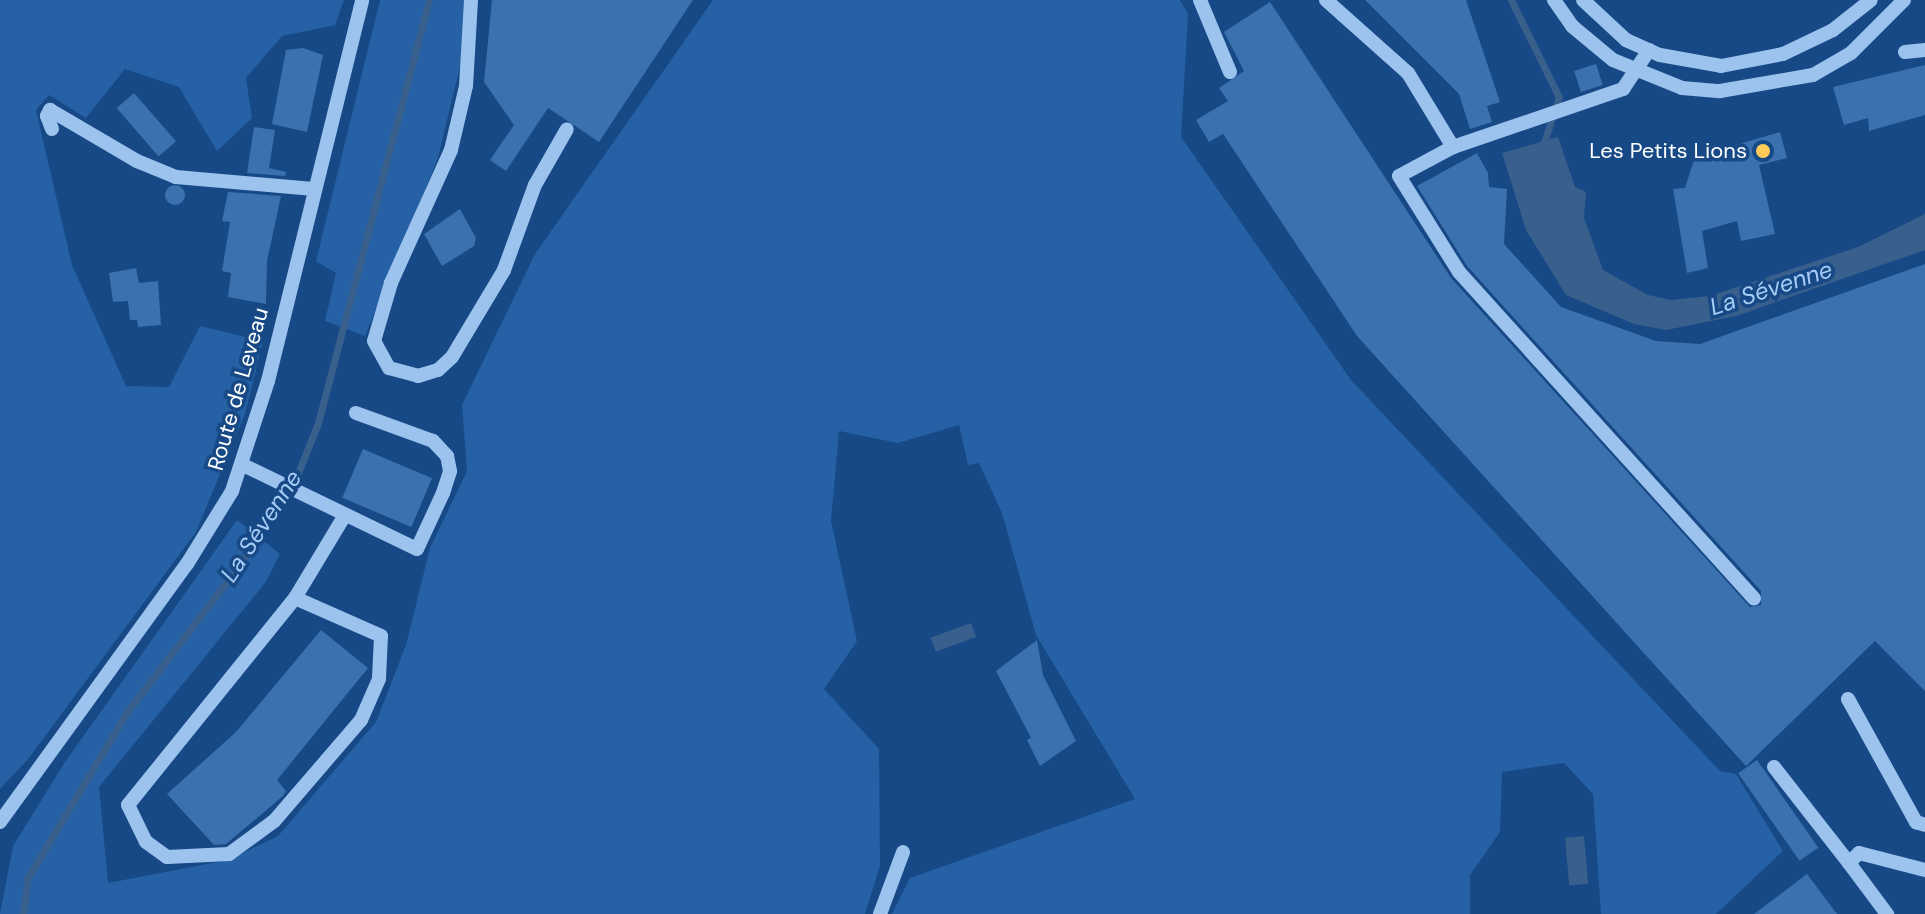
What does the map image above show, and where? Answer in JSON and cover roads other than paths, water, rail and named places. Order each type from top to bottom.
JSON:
[{"type":"street","name":"Route de Leveau","points":[[0,822],[195,553],[243,465],[362,0]]},
{"type":"street","points":[[471,0],[466,86],[451,150],[391,283],[374,341],[389,368],[418,376],[438,370],[452,357],[504,270],[535,185],[567,129]]},
{"type":"street","points":[[1200,0],[1230,72]]},
{"type":"street","points":[[1326,0],[1408,73],[1453,147]]},
{"type":"street","points":[[1554,0],[1596,48],[1637,71],[1695,89],[1788,83],[1851,53],[1904,0]]},
{"type":"street","points":[[1583,0],[1616,32],[1649,50],[1688,62],[1753,64],[1833,30],[1871,0]]},
{"type":"street","points":[[1649,50],[1623,89],[1453,147],[1399,176],[1459,272],[1754,598]]},
{"type":"street","points":[[1905,52],[1925,50]]},
{"type":"street","points":[[52,129],[47,116],[50,110],[137,161],[176,177],[313,189]]},
{"type":"street","points":[[243,465],[276,484],[417,549],[450,471],[447,456],[433,441],[356,413]]},
{"type":"street","points":[[295,598],[381,636],[379,679],[361,720],[274,821],[229,854],[167,857],[146,842],[128,805],[295,598],[345,515]]},
{"type":"street","points":[[1848,699],[1916,822],[1925,825]]},
{"type":"street","points":[[1774,767],[1887,914]]},
{"type":"street","points":[[880,914],[903,852]]},
{"type":"street","points":[[1849,863],[1859,853],[1925,870]]},
{"type":"water","points":[[1558,137],[1575,187],[1586,192],[1584,218],[1603,270],[1648,295],[1671,300],[1710,296],[1858,247],[1925,214],[1925,250],[1736,316],[1666,330],[1634,324],[1566,295],[1526,230],[1502,153]]},
{"type":"water","points":[[971,623],[976,637],[936,652],[931,638]]},
{"type":"water","points":[[1584,836],[1588,884],[1569,885],[1565,838]]},
{"type":"waterway","name":"La Sévenne","points":[[23,914],[27,879],[127,712],[234,572],[298,473],[318,423],[429,0]]},
{"type":"waterway","name":"La Sévenne","points":[[1511,0],[1559,97],[1542,148]]},
{"type":"place","name":"Les Petits Lions","points":[[1763,151]]}]
